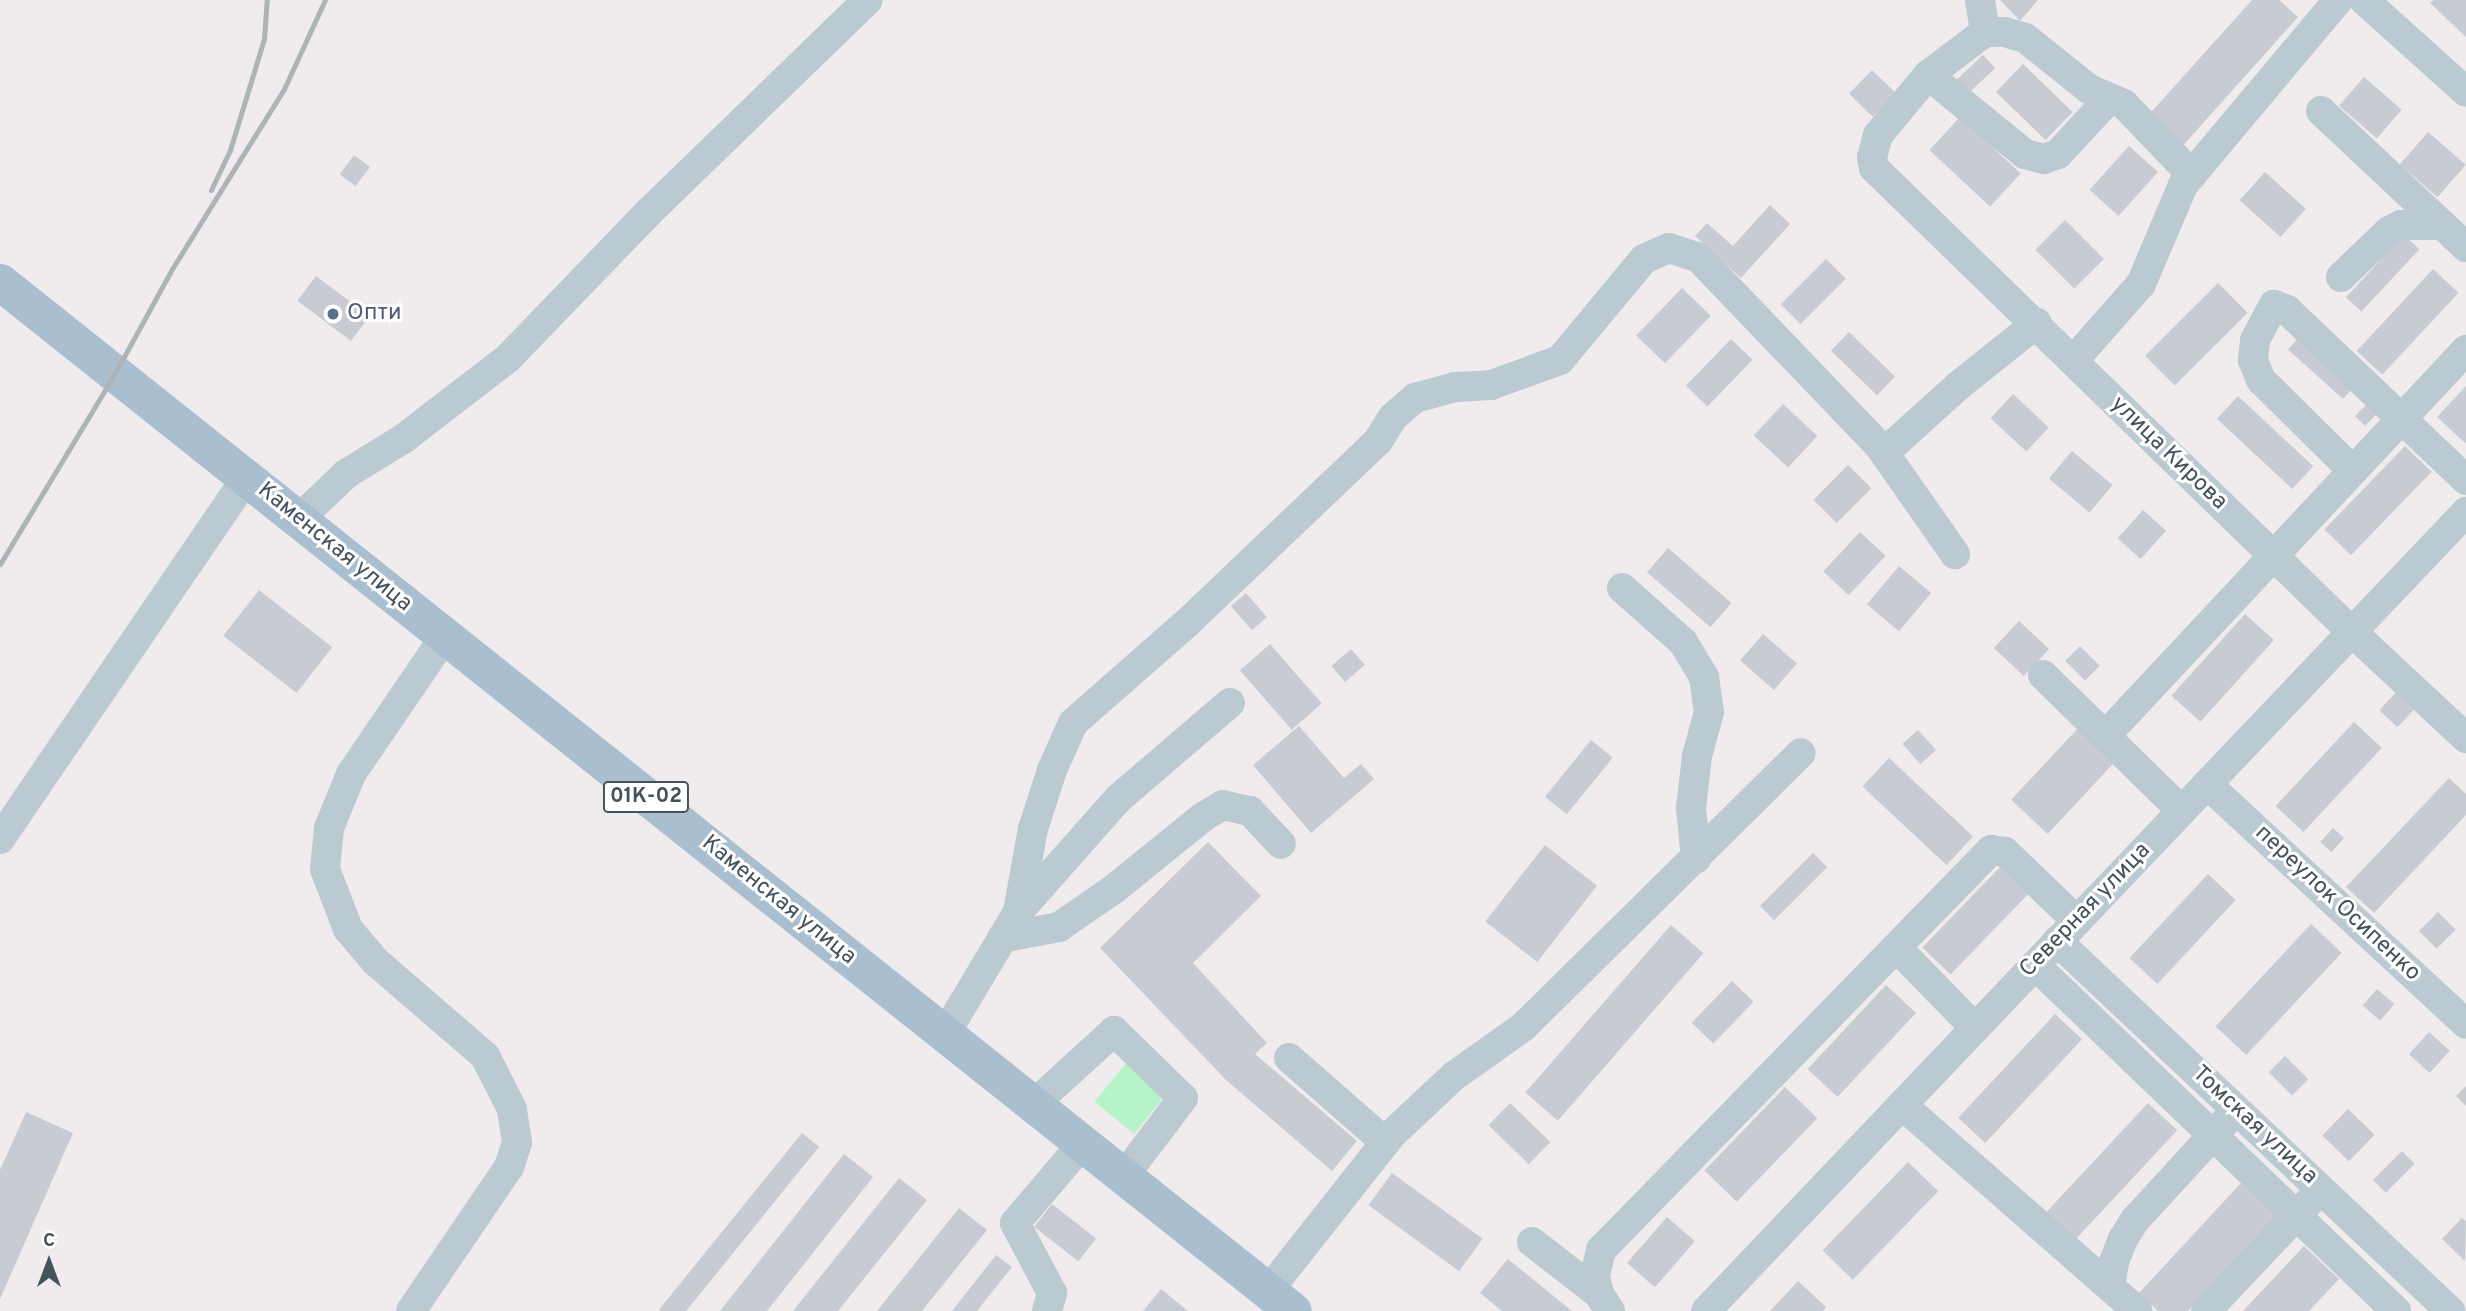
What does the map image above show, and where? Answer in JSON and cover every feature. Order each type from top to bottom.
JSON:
[{"type":"main road","name":"Каменская улица","points":[[0,282],[1281,1301]]},
{"type":"street","points":[[298,520],[346,474],[403,439],[508,358],[650,211],[868,0]]},
{"type":"street","points":[[1980,0],[1985,32]]},
{"type":"street","points":[[2073,361],[2141,284],[2183,186],[2338,0]]},
{"type":"street","points":[[2364,0],[2466,92]]},
{"type":"street","points":[[2110,98],[2058,155],[2045,159],[2025,154],[1928,75],[1985,32],[2004,32],[2025,38],[2089,89],[2110,98],[2124,104],[2192,175]]},
{"type":"street","name":"улица Кирова","points":[[1928,75],[1878,135],[1872,157],[1874,167],[2273,556],[2466,738]]},
{"type":"street","points":[[2321,111],[2466,247]]},
{"type":"street","points":[[2341,277],[2395,228],[2401,225],[2443,225]]},
{"type":"street","points":[[1018,912],[1033,829],[1052,770],[1073,723],[1189,621],[1378,441],[1393,417],[1415,398],[1455,387],[1491,386],[1560,360],[1644,259],[1669,248],[1699,258],[1885,452],[1958,386],[2037,323]]},
{"type":"street","points":[[2353,471],[2261,380],[2253,360],[2255,340],[2274,305],[2287,310],[2466,480]]},
{"type":"street","points":[[2105,736],[2466,350]]},
{"type":"street","points":[[1881,447],[1955,554]]},
{"type":"street","points":[[0,839],[246,478]]},
{"type":"street","name":"Северная улица","points":[[1706,1311],[2466,512]]},
{"type":"street","points":[[1622,589],[1683,642],[1704,677],[1709,712],[1697,757],[1691,808],[1696,859]]},
{"type":"street","points":[[411,1311],[509,1167],[517,1142],[512,1109],[485,1056],[376,962],[348,929],[325,869],[329,828],[351,774],[445,636]]},
{"type":"street","points":[[2043,675],[2182,811]]},
{"type":"street","points":[[945,1034],[1018,912],[1119,798],[1230,703]]},
{"type":"street","points":[[1281,1301],[1385,1142],[1454,1076],[1523,1027],[1801,753]]},
{"type":"street","name":"переулок Осипенко","points":[[2207,784],[2466,1024]]},
{"type":"street","points":[[1002,938],[1059,928],[1115,889],[1203,817],[1223,805],[1250,811],[1281,844]]},
{"type":"street","name":"Томская улица","points":[[1896,948],[1991,850],[2005,852],[2067,931],[2236,1110],[2450,1311]]},
{"type":"street","points":[[1604,1302],[1595,1276],[1601,1251],[1896,948],[1975,1028]]},
{"type":"street","points":[[2035,965],[2396,1311]]},
{"type":"street","points":[[1033,1105],[1114,1031],[1183,1098],[1124,1176]]},
{"type":"street","points":[[1289,1058],[1385,1142]]},
{"type":"street","points":[[1902,1105],[2137,1311]]},
{"type":"street","points":[[2110,1287],[2114,1262],[2129,1229],[2236,1110]]},
{"type":"street","points":[[1047,1311],[1052,1293],[1015,1223],[1083,1143]]},
{"type":"street","points":[[2206,1311],[2321,1189]]},
{"type":"street","points":[[1532,1242],[1604,1302]]},
{"type":"green space","points":[[1126,1063],[1166,1095],[1134,1134],[1095,1102]]},
{"type":"building","points":[[2000,0],[2038,0],[2020,21]]},
{"type":"building","points":[[2252,0],[2279,0],[2298,17],[2179,150],[2145,119]]},
{"type":"building","points":[[2434,0],[2466,0],[2466,37],[2430,3]]},
{"type":"building","points":[[1983,55],[1995,68],[1965,97],[1952,84]]},
{"type":"building","points":[[2023,64],[2073,112],[2046,140],[1996,92]]},
{"type":"building","points":[[1872,70],[1896,93],[1873,117],[1849,94]]},
{"type":"building","points":[[2364,77],[2402,110],[2377,138],[2339,106]]},
{"type":"building","points":[[1960,117],[2021,174],[1990,207],[1929,150]]},
{"type":"building","points":[[2428,132],[2466,165],[2438,197],[2400,164]]},
{"type":"building","points":[[2129,146],[2158,172],[2119,216],[2090,190]]},
{"type":"building","points":[[354,155],[370,167],[356,186],[340,174]]},
{"type":"building","points":[[2265,172],[2306,209],[2280,237],[2240,200]]},
{"type":"building","points":[[1770,205],[1790,224],[1741,278],[1695,236],[1707,223],[1733,246]]},
{"type":"building","points":[[2065,220],[2104,259],[2074,289],[2035,250]]},
{"type":"building","points":[[2404,235],[2419,249],[2361,311],[2346,297]]},
{"type":"building","points":[[1826,259],[1846,279],[1801,324],[1781,304]]},
{"type":"building","points":[[2433,269],[2459,293],[2382,375],[2357,351]]},
{"type":"building","points":[[316,276],[370,316],[351,341],[297,301]]},
{"type":"building","points":[[2218,283],[2248,313],[2175,386],[2145,356]]},
{"type":"building","points":[[1682,288],[1711,316],[1665,363],[1636,335]]},
{"type":"building","points":[[1849,332],[1895,376],[1877,395],[1831,351]]},
{"type":"building","points":[[2302,334],[2357,384],[2343,399],[2288,350]]},
{"type":"building","points":[[1731,339],[1753,360],[1707,407],[1686,386]]},
{"type":"building","points":[[2466,386],[2466,442],[2465,443],[2437,417]]},
{"type":"building","points":[[2013,394],[2049,427],[2026,452],[1990,418]]},
{"type":"building","points":[[2238,396],[2313,466],[2292,489],[2217,419]]},
{"type":"building","points":[[1783,404],[1817,436],[1788,468],[1754,435]]},
{"type":"building","points":[[2367,404],[2377,414],[2365,426],[2355,416]]},
{"type":"building","points":[[2405,446],[2432,472],[2351,555],[2324,529]]},
{"type":"building","points":[[2072,451],[2113,485],[2089,513],[2049,479]]},
{"type":"building","points":[[1848,465],[1871,488],[1837,523],[1813,500]]},
{"type":"building","points":[[2143,510],[2166,531],[2141,559],[2118,538]]},
{"type":"building","points":[[1860,532],[1886,556],[1849,595],[1823,571]]},
{"type":"building","points":[[1668,548],[1731,603],[1710,627],[1647,572]]},
{"type":"building","points":[[1899,566],[1931,593],[1899,631],[1867,604]]},
{"type":"building","points":[[259,590],[332,647],[297,693],[223,636]]},
{"type":"building","points":[[1246,593],[1267,617],[1252,630],[1231,606]]},
{"type":"building","points":[[2245,614],[2274,640],[2200,722],[2171,696]]},
{"type":"building","points":[[2019,621],[2049,649],[2024,676],[1994,648]]},
{"type":"building","points":[[1763,634],[1797,664],[1774,690],[1740,660]]},
{"type":"building","points":[[1270,644],[1322,704],[1292,730],[1240,670]]},
{"type":"building","points":[[2080,646],[2100,666],[2085,681],[2065,661]]},
{"type":"building","points":[[1351,649],[1365,665],[1345,682],[1331,666]]},
{"type":"building","points":[[2399,689],[2417,706],[2398,727],[2379,710]]},
{"type":"building","points":[[2354,722],[2382,748],[2303,832],[2276,806]]},
{"type":"building","points":[[1299,726],[1344,778],[1361,764],[1374,779],[1311,833],[1253,765]]},
{"type":"building","points":[[2080,726],[2117,760],[2048,834],[2011,800]]},
{"type":"building","points":[[1918,730],[1936,750],[1920,764],[1902,744]]},
{"type":"building","points":[[1591,740],[1613,758],[1567,814],[1545,797]]},
{"type":"building","points":[[1889,758],[1973,836],[1947,865],[1862,787]]},
{"type":"building","points":[[2449,778],[2466,794],[2466,815],[2374,913],[2346,887]]},
{"type":"building","points":[[2333,828],[2344,838],[2331,852],[2320,842]]},
{"type":"building","points":[[1208,842],[1261,896],[1193,963],[1267,1043],[1255,1054],[1357,1141],[1332,1171],[1226,1080],[1100,948]]},
{"type":"building","points":[[1545,845],[1597,886],[1537,962],[1485,921]]},
{"type":"building","points":[[1813,853],[1827,867],[1774,920],[1760,906]]},
{"type":"building","points":[[2003,864],[2031,891],[1950,975],[1922,947]]},
{"type":"building","points":[[2208,874],[2236,900],[2157,984],[2130,958]]},
{"type":"building","points":[[2438,912],[2456,930],[2437,949],[2419,931]]},
{"type":"building","points":[[2311,924],[2342,953],[2246,1055],[2216,1026]]},
{"type":"building","points":[[1671,925],[1703,953],[1558,1121],[1525,1093]]},
{"type":"building","points":[[1732,981],[1754,1002],[1713,1044],[1692,1023]]},
{"type":"building","points":[[1886,985],[1916,1013],[1838,1097],[1808,1069]]},
{"type":"building","points":[[2377,989],[2394,1004],[2380,1021],[2363,1006]]},
{"type":"building","points":[[2055,1014],[2082,1039],[1985,1143],[1958,1118]]},
{"type":"building","points":[[2429,1032],[2450,1051],[2430,1073],[2409,1054]]},
{"type":"building","points":[[2285,1056],[2308,1079],[2292,1096],[2269,1072]]},
{"type":"building","points":[[2466,1086],[2466,1106],[2456,1096]]},
{"type":"building","points":[[1785,1087],[1817,1118],[1737,1202],[1704,1170]]},
{"type":"building","points":[[1510,1103],[1550,1142],[1529,1164],[1488,1125]]},
{"type":"building","points":[[2148,1103],[2177,1130],[2075,1240],[2046,1213]]},
{"type":"building","points":[[2348,1109],[2375,1135],[2349,1161],[2322,1136]]},
{"type":"building","points":[[26,1112],[73,1133],[0,1299],[0,1170]]},
{"type":"building","points":[[802,1133],[819,1147],[686,1311],[659,1309]]},
{"type":"building","points":[[2402,1151],[2415,1164],[2386,1193],[2373,1180]]},
{"type":"building","points":[[844,1154],[873,1177],[767,1311],[720,1311]]},
{"type":"building","points":[[1908,1162],[1938,1191],[1853,1280],[1823,1250]]},
{"type":"building","points":[[1392,1173],[1483,1239],[1459,1271],[1368,1205]]},
{"type":"building","points":[[899,1178],[927,1200],[838,1311],[793,1311]]},
{"type":"building","points":[[2241,1183],[2277,1216],[2188,1311],[2158,1311],[2139,1293]]},
{"type":"building","points":[[1052,1204],[1096,1238],[1078,1261],[1034,1227]]},
{"type":"building","points":[[959,1208],[987,1230],[922,1311],[877,1311]]},
{"type":"building","points":[[1667,1217],[1695,1241],[1655,1287],[1627,1263]]},
{"type":"building","points":[[2462,1218],[2466,1221],[2465,1261],[2442,1239]]},
{"type":"building","points":[[2304,1246],[2339,1279],[2309,1311],[2243,1311]]},
{"type":"building","points":[[996,1255],[1012,1267],[977,1311],[952,1311]]},
{"type":"building","points":[[1508,1259],[1572,1311],[1502,1311],[1480,1293]]},
{"type":"building","points":[[1798,1281],[1826,1307],[1823,1311],[1770,1311]]},
{"type":"building","points":[[1161,1289],[1188,1311],[1143,1311]]},
{"type":"railway","points":[[211,190],[230,150],[264,39],[267,0]]},
{"type":"railway","points":[[0,564],[115,373],[172,269],[284,89],[325,0]]},
{"type":"place","name":"Опти","points":[[333,314]]}]
